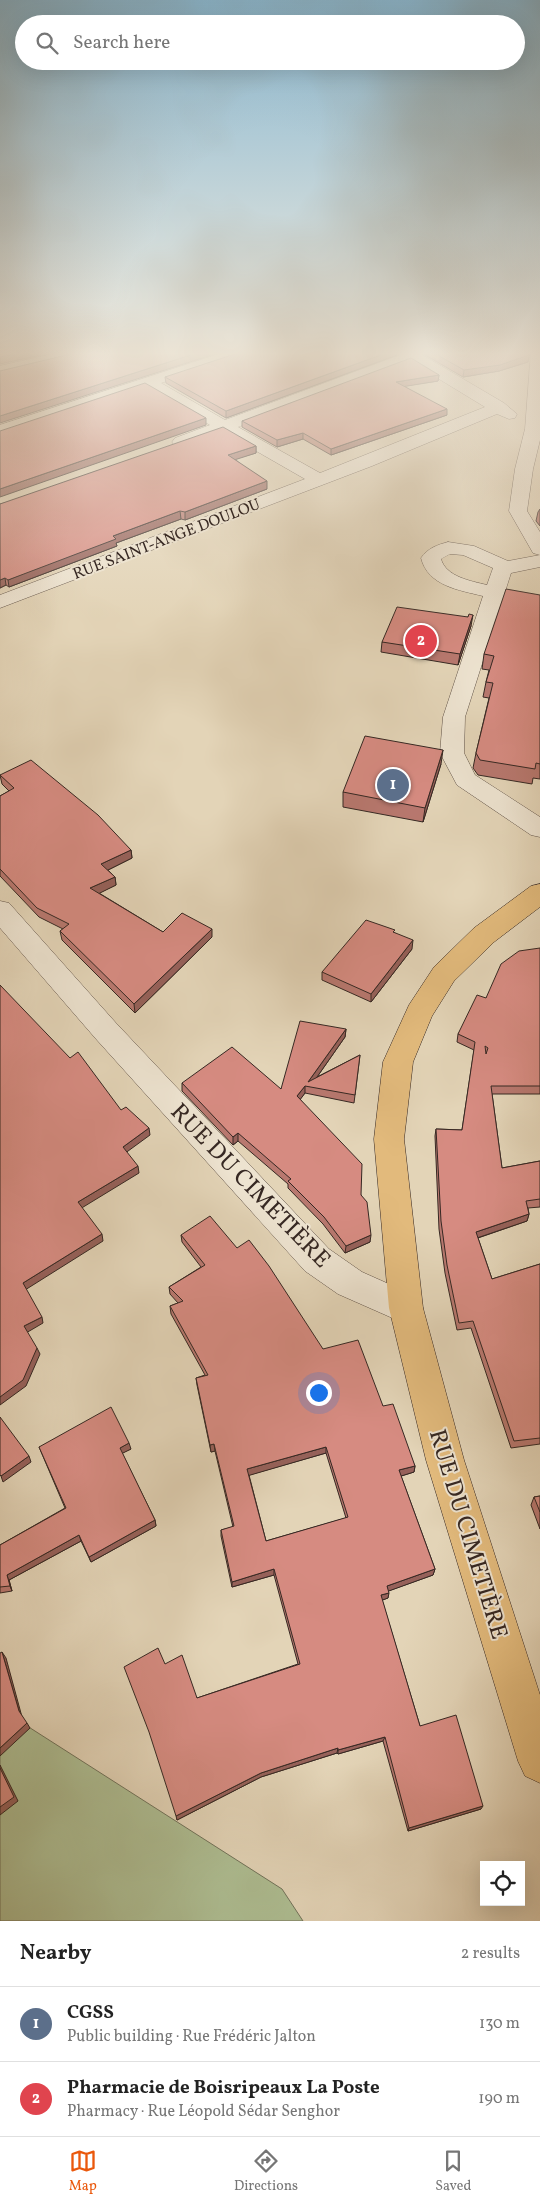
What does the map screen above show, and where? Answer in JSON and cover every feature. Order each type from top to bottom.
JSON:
[{"type":"main road","points":[[406,1308],[389,1139],[398,1062],[419,1012],[444,974],[484,935],[540,893]]},
{"type":"main road","name":"RUE DU CIMETIÈRE","points":[[406,1308],[445,1460],[540,1761]]},
{"type":"street","points":[[169,446],[181,442]]},
{"type":"street","points":[[253,442],[320,480]]},
{"type":"street","name":"RUE SAINT-ANGE DOULOU","points":[[0,602],[320,480],[414,442]]},
{"type":"street","points":[[531,442],[524,469],[518,511],[540,549]]},
{"type":"street","points":[[494,592],[460,584],[438,575],[431,565],[431,558],[436,553],[455,548],[470,551],[506,567]]},
{"type":"street","points":[[540,561],[506,567],[502,570],[454,717],[452,753],[466,780],[540,829]]},
{"type":"street","name":"RUE DU CIMETIÈRE","points":[[0,910],[106,1031],[318,1260],[350,1283],[406,1308]]},
{"type":"green space","points":[[0,1698],[24,1724],[282,1889],[303,1921],[0,1921]]},
{"type":"building","points":[[0,442],[137,442],[0,489]]},
{"type":"building","points":[[181,442],[248,442],[256,446],[228,455],[267,481],[185,512],[180,511],[113,536],[116,539],[8,580],[5,578],[0,580],[0,504]]},
{"type":"building","points":[[318,442],[352,442],[331,449]]},
{"type":"building","points":[[506,589],[540,595],[540,764],[536,763],[535,769],[480,760],[476,753],[493,683],[486,682],[494,656],[484,654]]},
{"type":"building","points":[[397,607],[468,617],[469,614],[473,615],[460,654],[382,642]]},
{"type":"building","points":[[365,736],[443,750],[425,808],[343,792]]},
{"type":"building","points":[[31,760],[98,815],[131,850],[101,864],[115,877],[90,888],[163,932],[182,913],[212,929],[134,1004],[60,931],[69,924],[37,908],[0,869],[0,796],[14,788],[0,775]]},
{"type":"building","points":[[366,920],[395,930],[393,932],[413,940],[371,994],[322,972]]},
{"type":"building","points":[[540,948],[540,1086],[491,1086],[502,1168],[540,1161],[540,1199],[526,1201],[529,1214],[476,1232],[492,1279],[540,1264],[540,1438],[514,1441],[473,1321],[459,1323],[447,1265],[441,1221],[436,1129],[462,1130],[475,1042],[458,1034],[477,995],[486,998],[501,964],[519,951]]},
{"type":"building","points":[[0,985],[70,1058],[78,1052],[121,1110],[126,1107],[149,1128],[123,1147],[138,1166],[78,1202],[102,1234],[23,1283],[42,1317],[24,1326],[37,1348],[23,1380],[0,1397]]},
{"type":"building","points":[[300,1021],[346,1029],[308,1082],[360,1055],[355,1095],[305,1086],[297,1096],[362,1164],[361,1195],[367,1202],[371,1235],[346,1246],[324,1217],[288,1181],[291,1179],[238,1133],[233,1137],[182,1083],[232,1047],[281,1089]]},
{"type":"building","points":[[210,1216],[237,1248],[249,1240],[269,1266],[323,1349],[358,1340],[383,1406],[393,1404],[415,1466],[399,1470],[435,1569],[387,1586],[389,1593],[381,1595],[420,1726],[456,1715],[483,1806],[409,1828],[385,1737],[338,1750],[338,1748],[261,1773],[176,1816],[149,1732],[124,1667],[158,1648],[165,1664],[182,1655],[197,1698],[300,1664],[274,1569],[232,1582],[221,1530],[234,1526],[214,1444],[210,1445],[196,1378],[208,1375],[170,1306],[183,1301],[169,1287],[205,1265],[181,1235]],"holes":[[[326,1447],[348,1517],[266,1541],[247,1469]]]},
{"type":"building","points":[[111,1407],[129,1443],[120,1448],[155,1520],[89,1557],[79,1535],[7,1575],[10,1586],[0,1587],[0,1545],[66,1508],[39,1447]]},
{"type":"building","points":[[0,1417],[29,1456],[1,1476],[0,1475]]},
{"type":"building","points":[[540,1496],[540,1512],[534,1497]]},
{"type":"building","points":[[2,1652],[19,1711],[27,1723],[0,1748],[0,1653]]},
{"type":"building","points":[[0,1768],[14,1797],[0,1807]]},
{"type":"place","name":"Pharmacie de Boisripeaux La Poste","points":[[421,641]]},
{"type":"place","name":"CGSS","points":[[393,785]]}]
